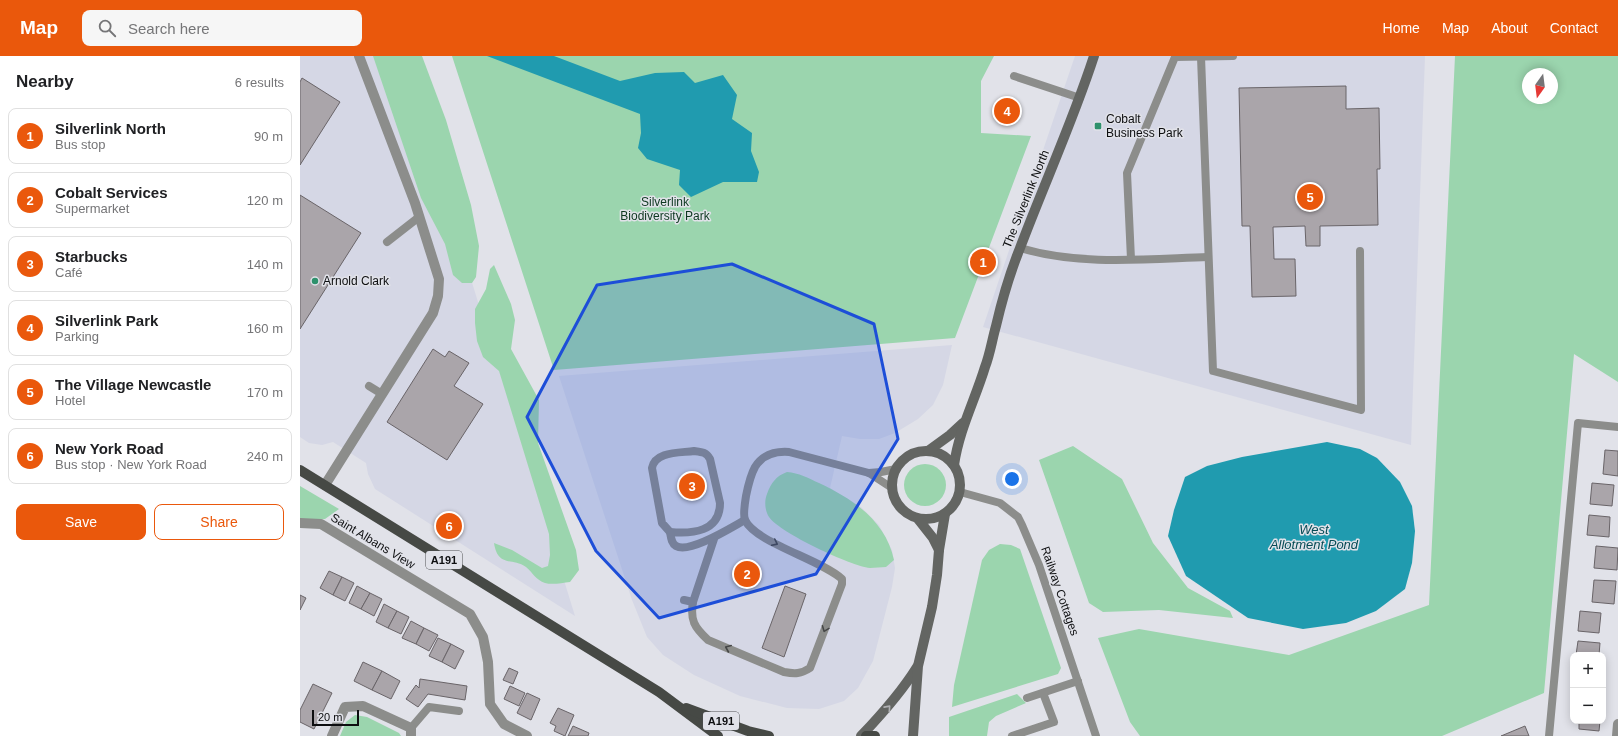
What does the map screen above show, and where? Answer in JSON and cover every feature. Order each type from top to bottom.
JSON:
[{"type":"main road","name":"A191","points":[[300,470],[588,650],[659,692],[718,736]]},
{"type":"main road","name":"A191","points":[[675,704],[718,720],[769,736]]},
{"type":"main road","points":[[866,736],[875,736]]},
{"type":"street","points":[[325,485],[433,313],[438,296],[439,279],[419,217],[359,56]]},
{"type":"street","name":"The Silverlink North","points":[[954,465],[956,451],[964,422],[976,395],[986,366],[996,325],[1020,248],[1080,98],[1094,56]]},
{"type":"street","name":"The Silverlink North","points":[[928,451],[950,435],[964,422]]},
{"type":"street","points":[[928,451],[943,455],[954,465],[960,478],[960,492],[955,505],[945,514],[932,519],[918,519],[911,516],[900,507],[893,495],[892,481],[896,469],[906,457],[913,453],[928,451]]},
{"type":"street","points":[[913,736],[918,666],[932,607],[937,575],[938,550],[945,514]]},
{"type":"street","points":[[918,519],[933,538],[938,550]]},
{"type":"street","name":"Saint Albans View","points":[[301,523],[321,524],[470,614],[483,637],[488,662],[490,704],[504,724],[527,736]]},
{"type":"street","points":[[861,736],[897,697],[918,666]]},
{"type":"street","points":[[332,736],[344,707],[363,706],[410,732]]},
{"type":"street","points":[[1617,736],[1618,724]]},
{"type":"lane","points":[[1131,259],[1127,173],[1175,58],[1233,56]]},
{"type":"lane","points":[[1201,57],[1213,371],[1361,410],[1360,251]]},
{"type":"lane","points":[[1014,76],[1080,98]]},
{"type":"lane","points":[[387,242],[419,217]]},
{"type":"lane","points":[[1020,248],[1044,254],[1076,259],[1208,257]]},
{"type":"lane","points":[[369,386],[382,394]]},
{"type":"lane","points":[[1549,736],[1578,423],[1618,427]]},
{"type":"lane","points":[[714,539],[693,602],[692,613],[694,624],[699,632],[708,640],[784,672],[796,674],[804,672],[810,668],[842,584],[842,578],[823,566],[760,536],[745,520],[745,501],[748,483],[753,471],[759,461],[768,455],[778,451],[789,452],[869,473],[892,488]]},
{"type":"lane","points":[[670,532],[684,534],[702,530],[717,518],[720,510],[708,454],[703,452],[663,455],[653,463],[652,468],[662,523],[670,532],[672,541],[676,546],[684,548],[714,539],[745,520]]},
{"type":"lane","points":[[869,473],[896,469]]},
{"type":"lane","name":"Railway Cottages","points":[[960,492],[1000,503],[1018,517],[1039,565],[1096,736]]},
{"type":"lane","points":[[684,600],[693,602]]},
{"type":"lane","points":[[1027,698],[1078,681]]},
{"type":"lane","points":[[1012,736],[1054,722],[1043,693]]},
{"type":"lane","points":[[410,732],[429,707],[459,711]]},
{"type":"highlighted area","points":[[732,264],[874,324],[898,439],[816,574],[659,618],[596,551],[527,417],[597,285]]},
{"type":"shaded area","points":[[300,56],[402,56],[575,616],[375,489],[368,474],[366,463],[333,442],[322,445],[309,443],[300,437]]},
{"type":"shaded area","points":[[1075,56],[1425,56],[1411,445],[983,327]]},
{"type":"shaded area","points":[[952,345],[943,385],[933,405],[918,419],[895,433],[879,439],[860,439],[842,436],[830,488],[861,507],[879,525],[892,550],[895,568],[892,587],[873,661],[858,688],[844,701],[819,709],[787,708],[740,696],[694,675],[663,655],[647,637],[632,600],[559,376]]},
{"type":"green space","points":[[373,56],[422,56],[446,120],[471,205],[479,246],[476,277],[472,283],[462,283],[453,275],[445,244],[421,198]]},
{"type":"green space","name":"Silverlink Biodiversity Park","points":[[452,56],[994,56],[981,81],[981,133],[1031,136],[955,338],[554,370]]},
{"type":"green space","points":[[1455,56],[1618,56],[1618,382],[1574,354],[1544,693],[1442,736],[1140,736],[1130,722],[1098,638],[1139,629],[1289,655],[1429,605]]},
{"type":"green space","points":[[494,265],[511,304],[515,320],[511,349],[539,400],[538,443],[576,550],[579,570],[570,582],[551,584],[542,582],[521,564],[502,559],[496,551],[494,543],[512,550],[542,568],[548,566],[550,555],[549,534],[499,371],[483,357],[477,341],[475,309],[486,289],[490,269]]},
{"type":"green space","points":[[1073,446],[1122,479],[1153,543],[1188,588],[1230,611],[1233,618],[1159,610],[1103,612],[1089,603],[1039,460]]},
{"type":"green space","points":[[921,464],[929,464],[937,467],[943,473],[946,485],[943,497],[937,503],[929,506],[921,506],[913,503],[907,497],[904,489],[904,481],[907,473],[913,467]]},
{"type":"green space","points":[[787,472],[796,473],[832,489],[856,504],[876,523],[884,534],[890,546],[894,560],[886,567],[870,568],[861,566],[816,548],[776,524],[769,517],[767,512],[765,503],[766,497],[774,480]]},
{"type":"green space","points":[[300,486],[339,509],[325,519],[300,519]]},
{"type":"green space","points":[[1000,544],[1011,545],[1020,549],[1061,668],[1058,674],[952,707],[954,685],[982,560],[989,550]]},
{"type":"green space","points":[[1017,694],[1026,703],[996,716],[989,722],[987,736],[949,736],[949,717]]},
{"type":"green space","points":[[355,715],[367,717],[399,733],[401,736],[340,736],[346,722]]},
{"type":"water","points":[[487,56],[554,56],[620,81],[655,73],[684,72],[695,83],[723,75],[737,95],[732,119],[752,133],[751,151],[759,172],[757,182],[723,182],[691,197],[679,185],[680,170],[647,159],[638,148],[641,133],[640,114]]},
{"type":"water","name":"West Allotment Pond","points":[[1327,442],[1360,449],[1377,458],[1400,482],[1412,506],[1415,531],[1412,563],[1405,589],[1376,611],[1346,623],[1303,629],[1248,618],[1186,576],[1168,536],[1174,510],[1185,477],[1207,466],[1242,457]]},
{"type":"building","points":[[302,78],[340,102],[300,165],[300,82]]},
{"type":"building","points":[[1346,86],[1346,109],[1379,108],[1380,169],[1377,169],[1378,225],[1320,226],[1320,246],[1306,246],[1305,226],[1273,227],[1274,259],[1295,259],[1296,296],[1252,297],[1250,226],[1242,226],[1239,88]]},
{"type":"building","name":"Arnold Clark","points":[[300,195],[361,233],[300,329]]},
{"type":"building","points":[[433,349],[445,357],[449,351],[469,363],[454,386],[483,404],[447,460],[387,422]]},
{"type":"building","points":[[1605,450],[1618,451],[1618,476],[1603,474]]},
{"type":"building","points":[[1592,483],[1614,485],[1612,506],[1590,504]]},
{"type":"building","points":[[1589,515],[1610,517],[1609,537],[1587,535]]},
{"type":"building","points":[[1596,546],[1618,548],[1617,570],[1594,568]]},
{"type":"building","points":[[329,571],[342,577],[333,595],[320,588]]},
{"type":"building","points":[[342,577],[354,583],[345,601],[333,595]]},
{"type":"building","points":[[1594,580],[1616,581],[1614,604],[1592,602]]},
{"type":"building","points":[[357,586],[370,593],[361,609],[349,603]]},
{"type":"building","points":[[785,586],[806,594],[784,657],[762,648]]},
{"type":"building","points":[[370,593],[382,599],[374,616],[361,609]]},
{"type":"building","points":[[300,595],[306,598],[300,610]]},
{"type":"building","points":[[384,604],[397,611],[388,628],[376,622]]},
{"type":"building","points":[[397,611],[409,617],[401,634],[388,628]]},
{"type":"building","points":[[1580,611],[1601,613],[1599,633],[1578,631]]},
{"type":"building","points":[[411,621],[424,628],[416,644],[402,638]]},
{"type":"building","points":[[424,628],[438,635],[429,651],[416,644]]},
{"type":"building","points":[[438,638],[451,644],[442,662],[429,656]]},
{"type":"building","points":[[1578,641],[1600,643],[1599,652],[1576,652]]},
{"type":"building","points":[[451,644],[464,651],[455,669],[442,662]]},
{"type":"building","points":[[363,662],[382,671],[372,690],[354,681]]},
{"type":"building","points":[[509,668],[518,672],[513,684],[503,680]]},
{"type":"building","points":[[382,671],[400,681],[391,699],[372,690]]},
{"type":"building","points":[[420,679],[467,686],[465,700],[428,694],[418,707],[406,699],[416,685],[419,688]]},
{"type":"building","points":[[313,684],[332,693],[314,729],[300,722],[300,710]]},
{"type":"building","points":[[510,686],[525,693],[519,706],[504,699]]},
{"type":"building","points":[[527,693],[540,699],[531,720],[517,713]]},
{"type":"building","points":[[558,708],[574,715],[565,736],[554,731],[556,726],[550,723]]},
{"type":"building","points":[[1579,724],[1600,724],[1599,731],[1579,729]]},
{"type":"building","points":[[573,726],[589,733],[588,736],[568,736]]},
{"type":"building","points":[[1525,726],[1529,736],[1501,736]]},
{"type":"place","name":"Silverlink Park","points":[[1007,111]]},
{"type":"place","name":"Cobalt Business Park","points":[[1098,126]]},
{"type":"place","name":"The Village Newcastle","points":[[1310,197]]},
{"type":"place","name":"Silverlink North","points":[[983,262]]},
{"type":"place","name":"Arnold Clark","points":[[315,281]]},
{"type":"place","name":"Starbucks","points":[[692,486]]},
{"type":"place","name":"New York Road","points":[[449,526]]},
{"type":"place","name":"Cobalt Services","points":[[747,574]]}]
